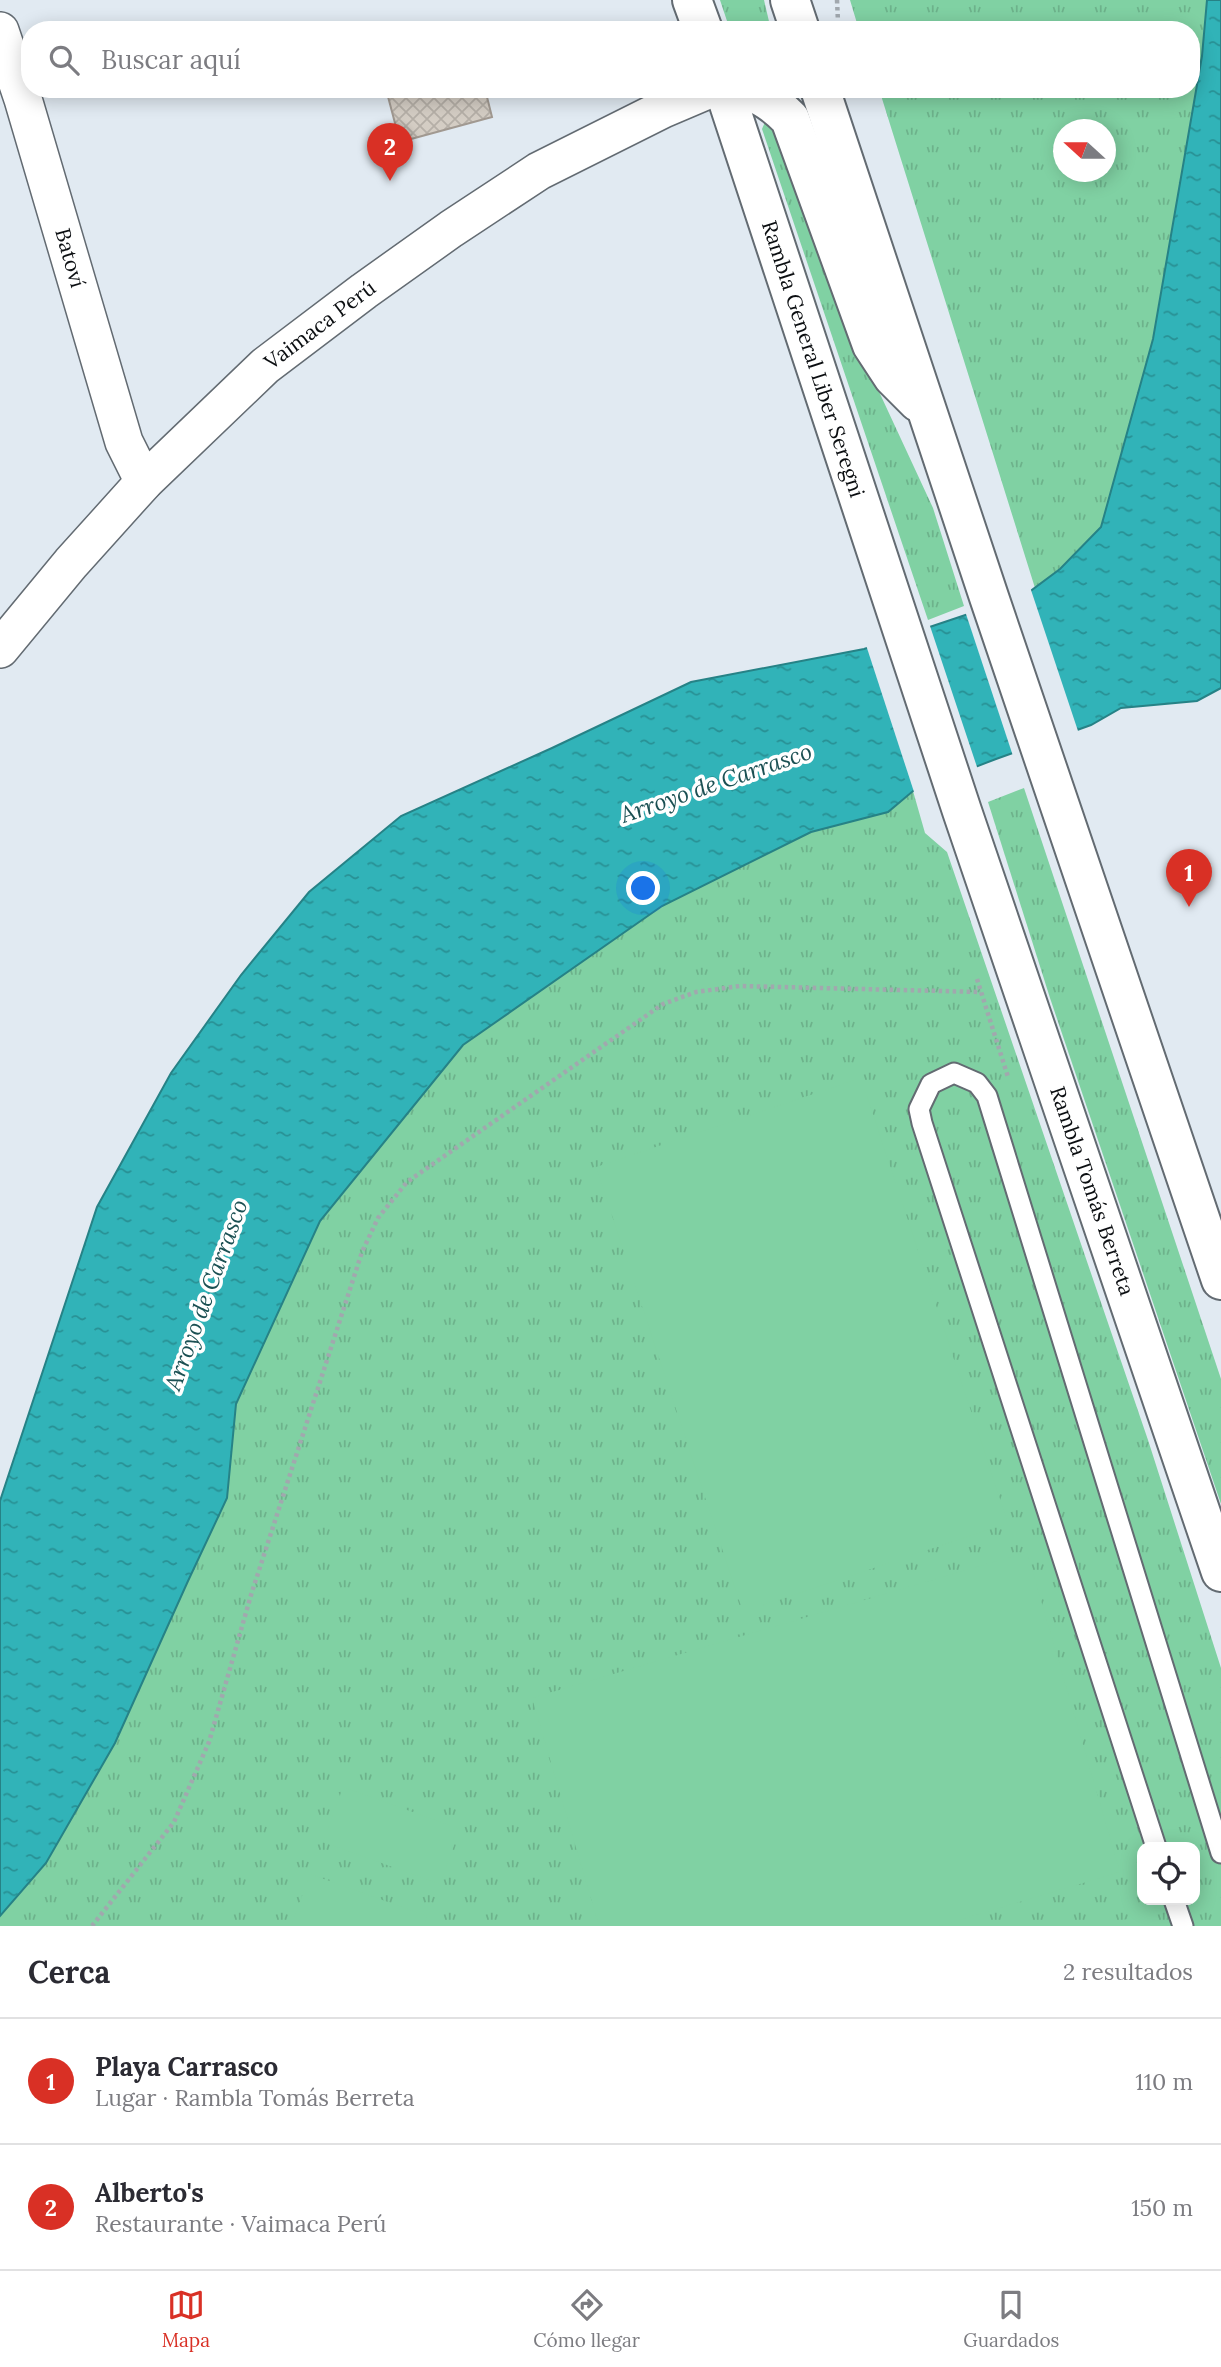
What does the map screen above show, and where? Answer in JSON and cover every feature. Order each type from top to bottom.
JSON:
[{"type":"main road","points":[[692,0],[700,21]]},
{"type":"main road","points":[[790,0],[797,21]]},
{"type":"main road","name":"Rambla General Liber Seregni","points":[[727,98],[962,811]]},
{"type":"main road","points":[[764,98],[790,119],[872,345],[893,377],[929,414]]},
{"type":"main road","points":[[823,98],[1221,1280]]},
{"type":"main road","name":"Rambla Tomás Berreta","points":[[962,811],[1221,1572]]},
{"type":"street","name":"Batoví","points":[[0,31],[12,104],[124,442],[144,482]]},
{"type":"street","name":"Vaimaca Perú","points":[[0,649],[71,563],[144,482],[265,366],[364,290],[539,171],[688,98]]},
{"type":"lane","points":[[1154,1842],[922,1124],[919,1109],[931,1084],[954,1073],[977,1083],[987,1096],[1221,1853]]},
{"type":"lane","points":[[1176,1905],[1183,1926]]},
{"type":"path","points":[[837,0],[838,21]]},
{"type":"path","points":[[92,1926],[174,1822],[209,1742],[251,1595],[362,1252],[378,1218],[407,1182],[663,1004],[696,992],[740,986],[981,992]]},
{"type":"green space","points":[[720,0],[764,0],[769,21],[727,21]]},
{"type":"green space","points":[[850,0],[1207,0],[1200,68],[1200,21],[856,21]]},
{"type":"green space","points":[[882,98],[1195,98],[1153,339],[1101,528],[1060,569],[1035,588]]},
{"type":"green space","points":[[765,122],[773,123],[862,355],[933,508],[964,606],[928,620],[762,129]]},
{"type":"green space","points":[[1024,788],[1221,1379],[1221,1504],[1050,998],[988,802]]},
{"type":"green space","points":[[913,791],[925,833],[947,852],[1148,1440],[1221,1668],[1221,1926],[0,1926],[0,1916],[46,1863],[115,1743],[227,1498],[236,1404],[320,1221],[463,1045],[662,906],[811,832],[888,812]]},
{"type":"green space","points":[[861,1078],[1008,1523],[743,1612],[596,1167]]},
{"type":"green space","points":[[1027,1552],[1120,1872],[939,1926],[599,1926],[532,1698]]},
{"type":"green space","points":[[343,1787],[460,1829],[440,1884],[323,1842]]},
{"type":"green space","points":[[310,1874],[427,1916],[424,1926],[291,1926]]},
{"type":"green space","points":[[1139,1915],[1143,1926],[1106,1926]]},
{"type":"water","name":"Arroyo de Carrasco","points":[[1207,0],[1221,0],[1221,688],[1197,701],[1121,708],[1091,725],[913,791],[888,812],[811,832],[662,906],[463,1045],[320,1221],[236,1404],[227,1498],[115,1743],[46,1863],[0,1916],[0,1501],[97,1207],[171,1073],[241,975],[309,892],[401,816],[691,682],[864,649],[1025,595],[1060,569],[1101,527],[1153,339],[1195,98],[1200,98]]},
{"type":"pier","points":[[1030,587],[1079,734],[1013,756],[965,611]]},
{"type":"pier","points":[[929,623],[978,770],[915,795],[866,645]]},
{"type":"building","points":[[388,98],[487,98],[492,117],[400,142]]},
{"type":"place","name":"Alberto's","points":[[390,181]]},
{"type":"place","name":"Playa Carrasco","points":[[1189,907]]}]
